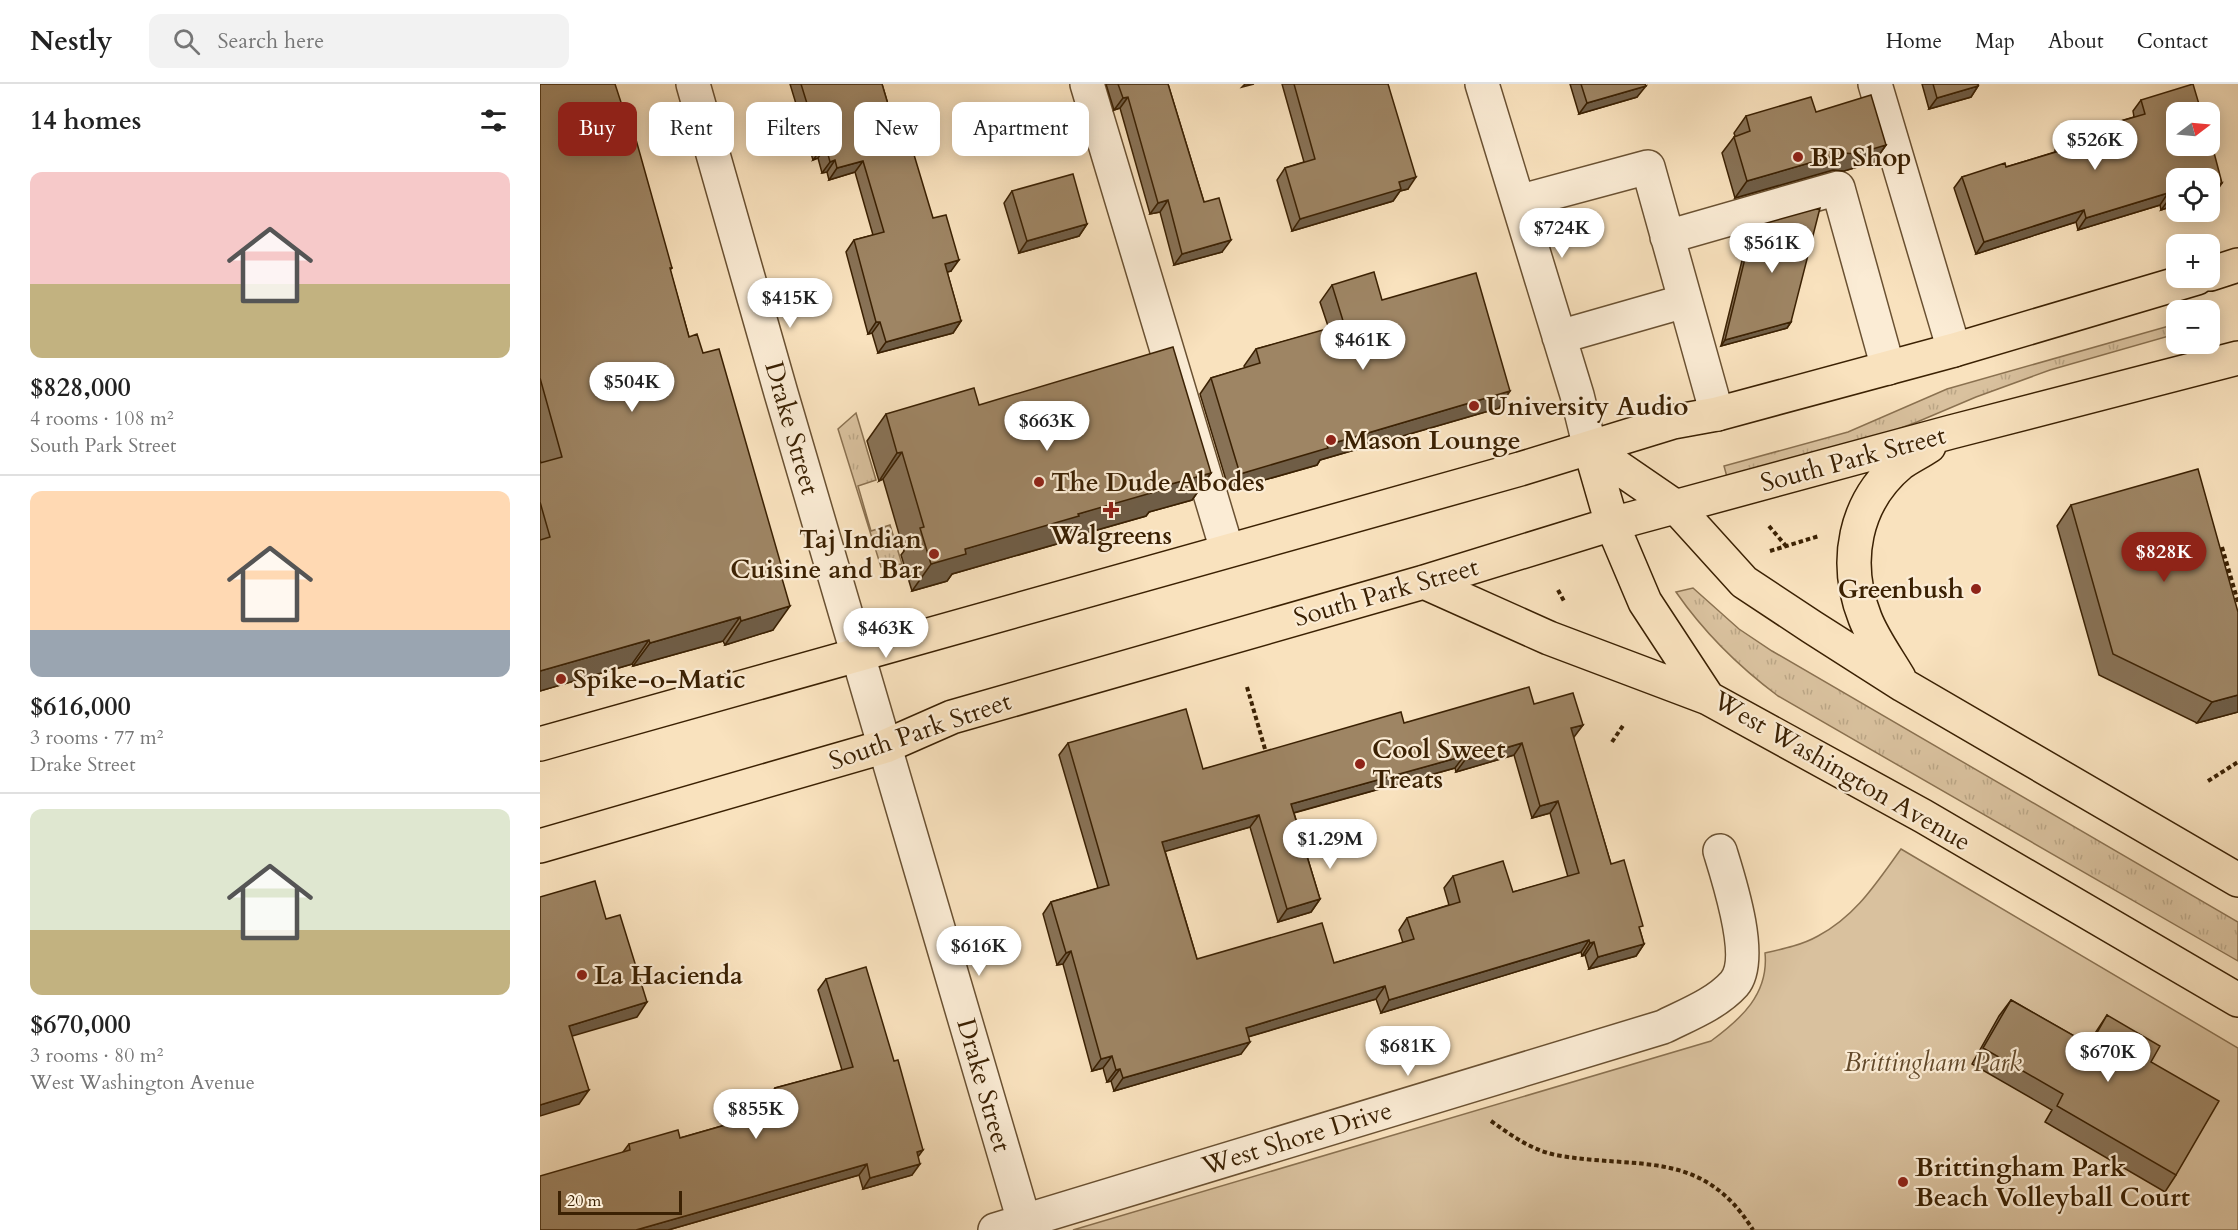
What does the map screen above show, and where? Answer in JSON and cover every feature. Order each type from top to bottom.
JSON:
[{"type":"main road","points":[[2220,271],[2238,266]]},
{"type":"main road","points":[[540,744],[858,656],[1673,423],[1717,414],[1954,350],[2166,287]]},
{"type":"main road","name":"South Park Street","points":[[540,846],[886,746],[952,717],[1424,582],[1612,524],[1951,432],[2238,358]]},
{"type":"main road","points":[[1904,685],[1865,619],[1858,597],[1854,555],[1858,526],[1873,495],[1886,478],[1902,463],[1951,432]]},
{"type":"main road","points":[[1590,448],[1676,507],[1744,582],[1904,685],[2238,880]]},
{"type":"main road","name":"West Washington Avenue","points":[[1590,448],[1612,524],[1645,602],[1708,698],[1923,816],[2238,1000]]},
{"type":"main road","points":[[1424,582],[1550,638],[1708,698]]},
{"type":"street","name":"Drake Street","points":[[693,84],[886,746],[1010,1226]]},
{"type":"street","points":[[1088,84],[1227,550]]},
{"type":"street","points":[[1482,84],[1559,337],[1590,448]]},
{"type":"street","points":[[1875,84],[1954,350]]},
{"type":"street","points":[[1518,202],[1648,166],[1717,414]]},
{"type":"street","points":[[1667,237],[1838,188],[1888,368]]},
{"type":"street","points":[[1559,337],[1685,301]]},
{"type":"street","name":"West Shore Drive","points":[[1010,1226],[1663,1027],[1705,1006],[1735,983],[1744,953],[1734,898],[1720,851]]},
{"type":"path","points":[[1769,526],[1786,546]]},
{"type":"path","points":[[1770,551],[1820,536]]},
{"type":"path","points":[[2222,547],[2238,602]]},
{"type":"path","points":[[1247,687],[1268,760]]},
{"type":"path","points":[[1612,742],[1624,724]]},
{"type":"path","points":[[2208,781],[2238,762]]},
{"type":"path","points":[[1469,1085],[1478,1112],[1529,1146],[1557,1155],[1681,1169],[1707,1182],[1729,1198],[1753,1230]]},
{"type":"green space","points":[[2166,327],[2166,337],[2050,370],[1882,435],[1727,477],[1724,466],[1848,432],[1947,389]]},
{"type":"green space","points":[[856,413],[876,480],[858,486],[871,531],[890,525],[902,564],[881,567],[838,429]]},
{"type":"green space","points":[[1693,588],[1739,629],[1772,651],[2238,922],[2238,961],[1778,696],[1723,648],[1676,592]]},
{"type":"green space","name":"Brittingham Park","points":[[1901,849],[2238,1048],[2238,1230],[1073,1230],[1711,1041],[1733,1024],[1758,993],[1765,968],[1765,953],[1812,939],[1844,919],[1865,897]]},
{"type":"building","points":[[540,84],[615,84],[621,102],[558,102],[558,156],[637,156],[637,143],[689,337],[697,334],[703,353],[719,349],[784,575],[781,575],[790,606],[741,621],[740,617],[650,643],[649,640],[540,671],[540,540],[550,537],[540,502],[540,463],[562,457],[540,378]]},
{"type":"building","points":[[801,84],[882,84],[887,102],[854,102],[854,156],[914,156],[933,218],[946,215],[959,260],[945,264],[961,321],[886,342],[880,322],[876,322],[854,240],[884,232],[863,161],[837,168],[835,160],[830,162],[828,156],[842,156],[842,102],[807,102]]},
{"type":"building","points":[[1118,84],[1168,84],[1204,202],[1219,198],[1231,240],[1182,254],[1168,200],[1158,203],[1128,97],[1123,98]]},
{"type":"building","points":[[1294,84],[1388,84],[1416,177],[1399,182],[1401,189],[1300,219],[1285,168],[1315,159]]},
{"type":"building","points":[[1581,84],[1645,84],[1646,86],[1587,103]]},
{"type":"building","points":[[1933,84],[1978,84],[1978,86],[1937,98]]},
{"type":"building","points":[[2193,84],[2198,102],[2166,102],[2166,156],[2215,156],[2218,168],[2166,168],[2166,194],[2086,218],[2084,210],[1984,242],[1962,177],[2005,163],[2006,167],[2066,149],[2063,138],[2145,114],[2141,100]]},
{"type":"building","name":"BP Shop","points":[[1871,95],[1886,145],[1856,154],[1844,153],[1747,181],[1734,137],[1750,131],[1746,116],[1811,97],[1816,112]]},
{"type":"building","points":[[1073,174],[1087,224],[1027,241],[1012,191]]},
{"type":"building","points":[[1820,208],[1791,322],[1725,340],[1751,234],[1749,228]]},
{"type":"building","points":[[1374,272],[1382,300],[1476,273],[1510,391],[1327,445],[1328,448],[1240,474],[1211,378],[1260,363],[1256,349],[1344,324],[1332,285]]},
{"type":"building","name":"The Dude Abodes","points":[[1173,347],[1211,473],[1078,514],[1079,516],[965,549],[966,554],[931,564],[920,528],[924,527],[902,452],[897,453],[886,414],[974,388],[979,405]]},
{"type":"building","points":[[2198,469],[2238,612],[2238,695],[2212,702],[2113,654],[2071,505]]},
{"type":"building","points":[[1529,687],[1534,704],[1573,693],[1583,725],[1571,728],[1611,864],[1624,860],[1643,926],[1639,927],[1644,944],[1598,957],[1594,942],[1590,943],[1589,940],[1389,1000],[1385,986],[1246,1028],[1250,1042],[1123,1078],[1120,1069],[1116,1070],[1112,1056],[1101,1059],[1071,951],[1066,953],[1051,902],[1109,885],[1068,743],[1186,709],[1203,769],[1401,712],[1404,723]],"holes":[[[1522,743],[1540,806],[1558,801],[1579,873],[1513,892],[1503,861],[1453,876],[1460,902],[1407,918],[1414,939],[1334,963],[1322,923],[1197,959],[1162,842],[1259,815],[1287,909],[1320,899],[1291,804],[1464,756],[1465,760]]]},
{"type":"building","name":"La Hacienda","points":[[595,881],[606,919],[620,915],[647,1002],[569,1026],[589,1090],[540,1105],[540,897]]},
{"type":"building","points":[[866,967],[894,1061],[898,1060],[923,1150],[917,1152],[920,1164],[870,1178],[867,1164],[636,1230],[540,1230],[540,1176],[630,1150],[629,1144],[678,1130],[680,1138],[781,1109],[775,1088],[853,1067],[826,979]]},
{"type":"building","points":[[2011,1000],[2090,1045],[2107,1015],[2160,1046],[2151,1062],[2219,1101],[2176,1175],[2057,1106],[2063,1094],[1983,1048]]},
{"type":"place","name":"BP Shop","points":[[1798,157]]},
{"type":"place","name":"University Audio","points":[[1474,406]]},
{"type":"place","name":"Mason Lounge","points":[[1331,440]]},
{"type":"place","name":"The Dude Abodes","points":[[1039,482]]},
{"type":"place","name":"Walgreens","points":[[1111,510]]},
{"type":"place","name":"Taj Indian Cuisine and Bar","points":[[934,554]]},
{"type":"place","name":"Greenbush","points":[[1976,589]]},
{"type":"place","name":"Spike-o-Matic","points":[[561,679]]},
{"type":"place","name":"Cool Sweet Treats","points":[[1360,764]]},
{"type":"place","name":"La Hacienda","points":[[582,975]]},
{"type":"place","name":"Brittingham Park Beach Volleyball Court","points":[[1903,1182]]}]
